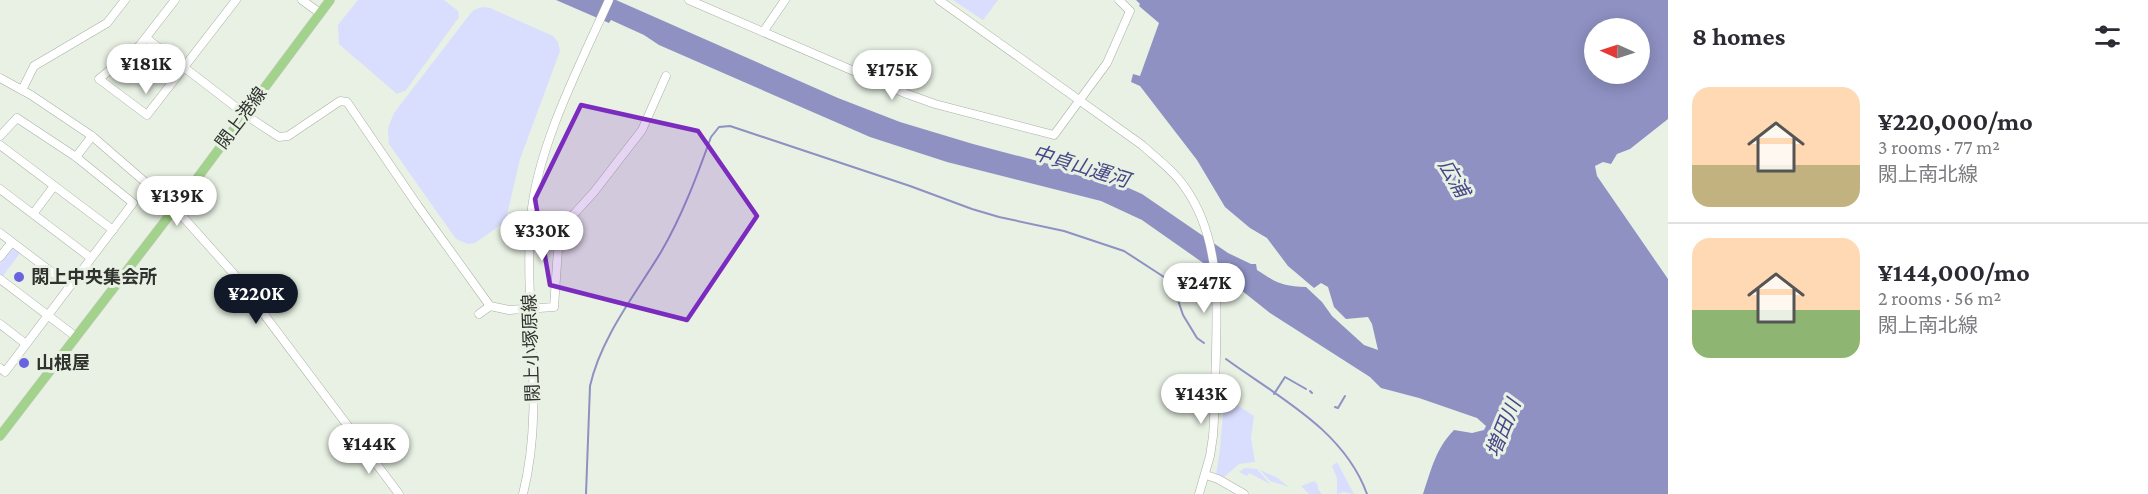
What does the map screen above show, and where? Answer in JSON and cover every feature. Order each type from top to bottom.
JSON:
[{"type":"main road","name":"閖上港線","points":[[0,436],[175,208],[330,0]]},
{"type":"street","points":[[22,90],[34,66],[107,23],[125,0]]},
{"type":"street","points":[[175,0],[140,45],[99,79],[147,115],[236,0]]},
{"type":"street","points":[[302,0],[320,13]]},
{"type":"street","name":"閖上小塚原線","points":[[523,494],[531,446],[534,403],[529,253],[531,215],[537,180],[547,145],[609,0]]},
{"type":"street","points":[[689,0],[907,94],[935,104],[1054,135],[1107,63],[1130,11],[1119,0]]},
{"type":"street","points":[[763,32],[785,0]]},
{"type":"street","points":[[939,0],[1142,145],[1170,169],[1184,185],[1206,226],[1213,254],[1216,284],[1216,345],[1213,436],[1206,476],[1199,494]]},
{"type":"street","points":[[146,38],[244,113],[273,134],[282,137],[293,133],[340,101],[347,102],[490,306],[499,309],[554,307],[559,235],[564,225],[594,192],[642,130],[666,76]]},
{"type":"street","points":[[0,78],[92,136],[175,208],[233,273],[399,494]]},
{"type":"street","points":[[0,136],[17,118],[76,157],[133,203],[2,373]]},
{"type":"street","points":[[76,157],[92,136]]},
{"type":"street","points":[[0,145],[113,230]]},
{"type":"street","points":[[33,213],[54,186]]},
{"type":"street","points":[[0,189],[91,258]]},
{"type":"street","points":[[0,233],[70,286]]},
{"type":"street","points":[[0,257],[12,242]]},
{"type":"street","points":[[0,279],[75,336]]},
{"type":"street","points":[[479,314],[490,306]]},
{"type":"street","points":[[0,324],[26,344]]},
{"type":"street","points":[[1206,476],[1244,494]]},
{"type":"highlighted area","points":[[581,105],[698,131],[757,216],[687,320],[550,285],[535,199]]},
{"type":"shaded area","points":[[358,0],[444,0],[458,11],[459,17],[406,90],[397,94],[339,44],[338,25]]},
{"type":"shaded area","points":[[953,0],[998,0],[983,20]]},
{"type":"shaded area","points":[[482,7],[490,8],[553,36],[558,42],[560,51],[520,159],[506,219],[475,243],[468,244],[456,239],[389,144],[388,128],[394,113],[470,14]]},
{"type":"shaded area","points":[[15,249],[20,253],[3,276],[0,274],[0,263],[10,250]]},
{"type":"shaded area","points":[[1224,402],[1234,403],[1254,416],[1251,438],[1255,462],[1239,464],[1223,478],[1216,475]]},
{"type":"shaded area","points":[[1337,462],[1354,494],[1344,492],[1337,494],[1337,478],[1332,466]]},
{"type":"shaded area","points":[[1245,468],[1257,469],[1270,484],[1249,473],[1247,476],[1239,472]]},
{"type":"shaded area","points":[[1260,470],[1276,477],[1289,487],[1270,481]]},
{"type":"shaded area","points":[[1314,481],[1322,494],[1309,494],[1301,486]]},
{"type":"water","points":[[556,0],[616,0],[838,98],[900,122],[1113,181],[1142,194],[1228,253],[1251,264],[1256,264],[1257,270],[1270,278],[1285,285],[1306,287],[1322,302],[1332,316],[1364,345],[1378,350],[1368,317],[1346,319],[1334,307],[1328,287],[1321,283],[1314,288],[1288,266],[1267,238],[1250,228],[1225,207],[1197,160],[1140,86],[1131,82],[1133,74],[1140,76],[1159,23],[1139,6],[1136,0],[1668,0],[1668,119],[1630,149],[1617,154],[1611,164],[1603,162],[1595,166],[1597,176],[1668,279],[1668,494],[1423,494],[1438,452],[1454,430],[1472,433],[1484,430],[1486,426],[1477,418],[1381,388],[1370,377],[1270,313],[1236,286],[1142,220],[1101,201],[947,162],[870,137],[659,45],[644,35],[611,20],[609,23]]},
{"type":"waterway","points":[[586,494],[590,386],[595,368],[610,333],[669,238],[689,196],[711,137],[719,127],[730,126],[972,209],[1064,231],[1124,251],[1164,277],[1174,288],[1183,315],[1197,338],[1204,343]]},
{"type":"waterway","points":[[1226,359],[1326,433],[1343,451],[1367,494]]},
{"type":"waterway","points":[[1274,394],[1285,377],[1306,389]]},
{"type":"waterway","points":[[1335,407],[1338,408],[1345,396]]},
{"type":"place","name":"閖上中央集会所","points":[[19,277]]},
{"type":"place","name":"山根屋","points":[[24,363]]},
{"type":"water label","name":"中貞山運河","points":[[1081,166]]},
{"type":"water label","name":"広浦","points":[[1454,178]]},
{"type":"water label","name":"増田川","points":[[1503,428]]}]
